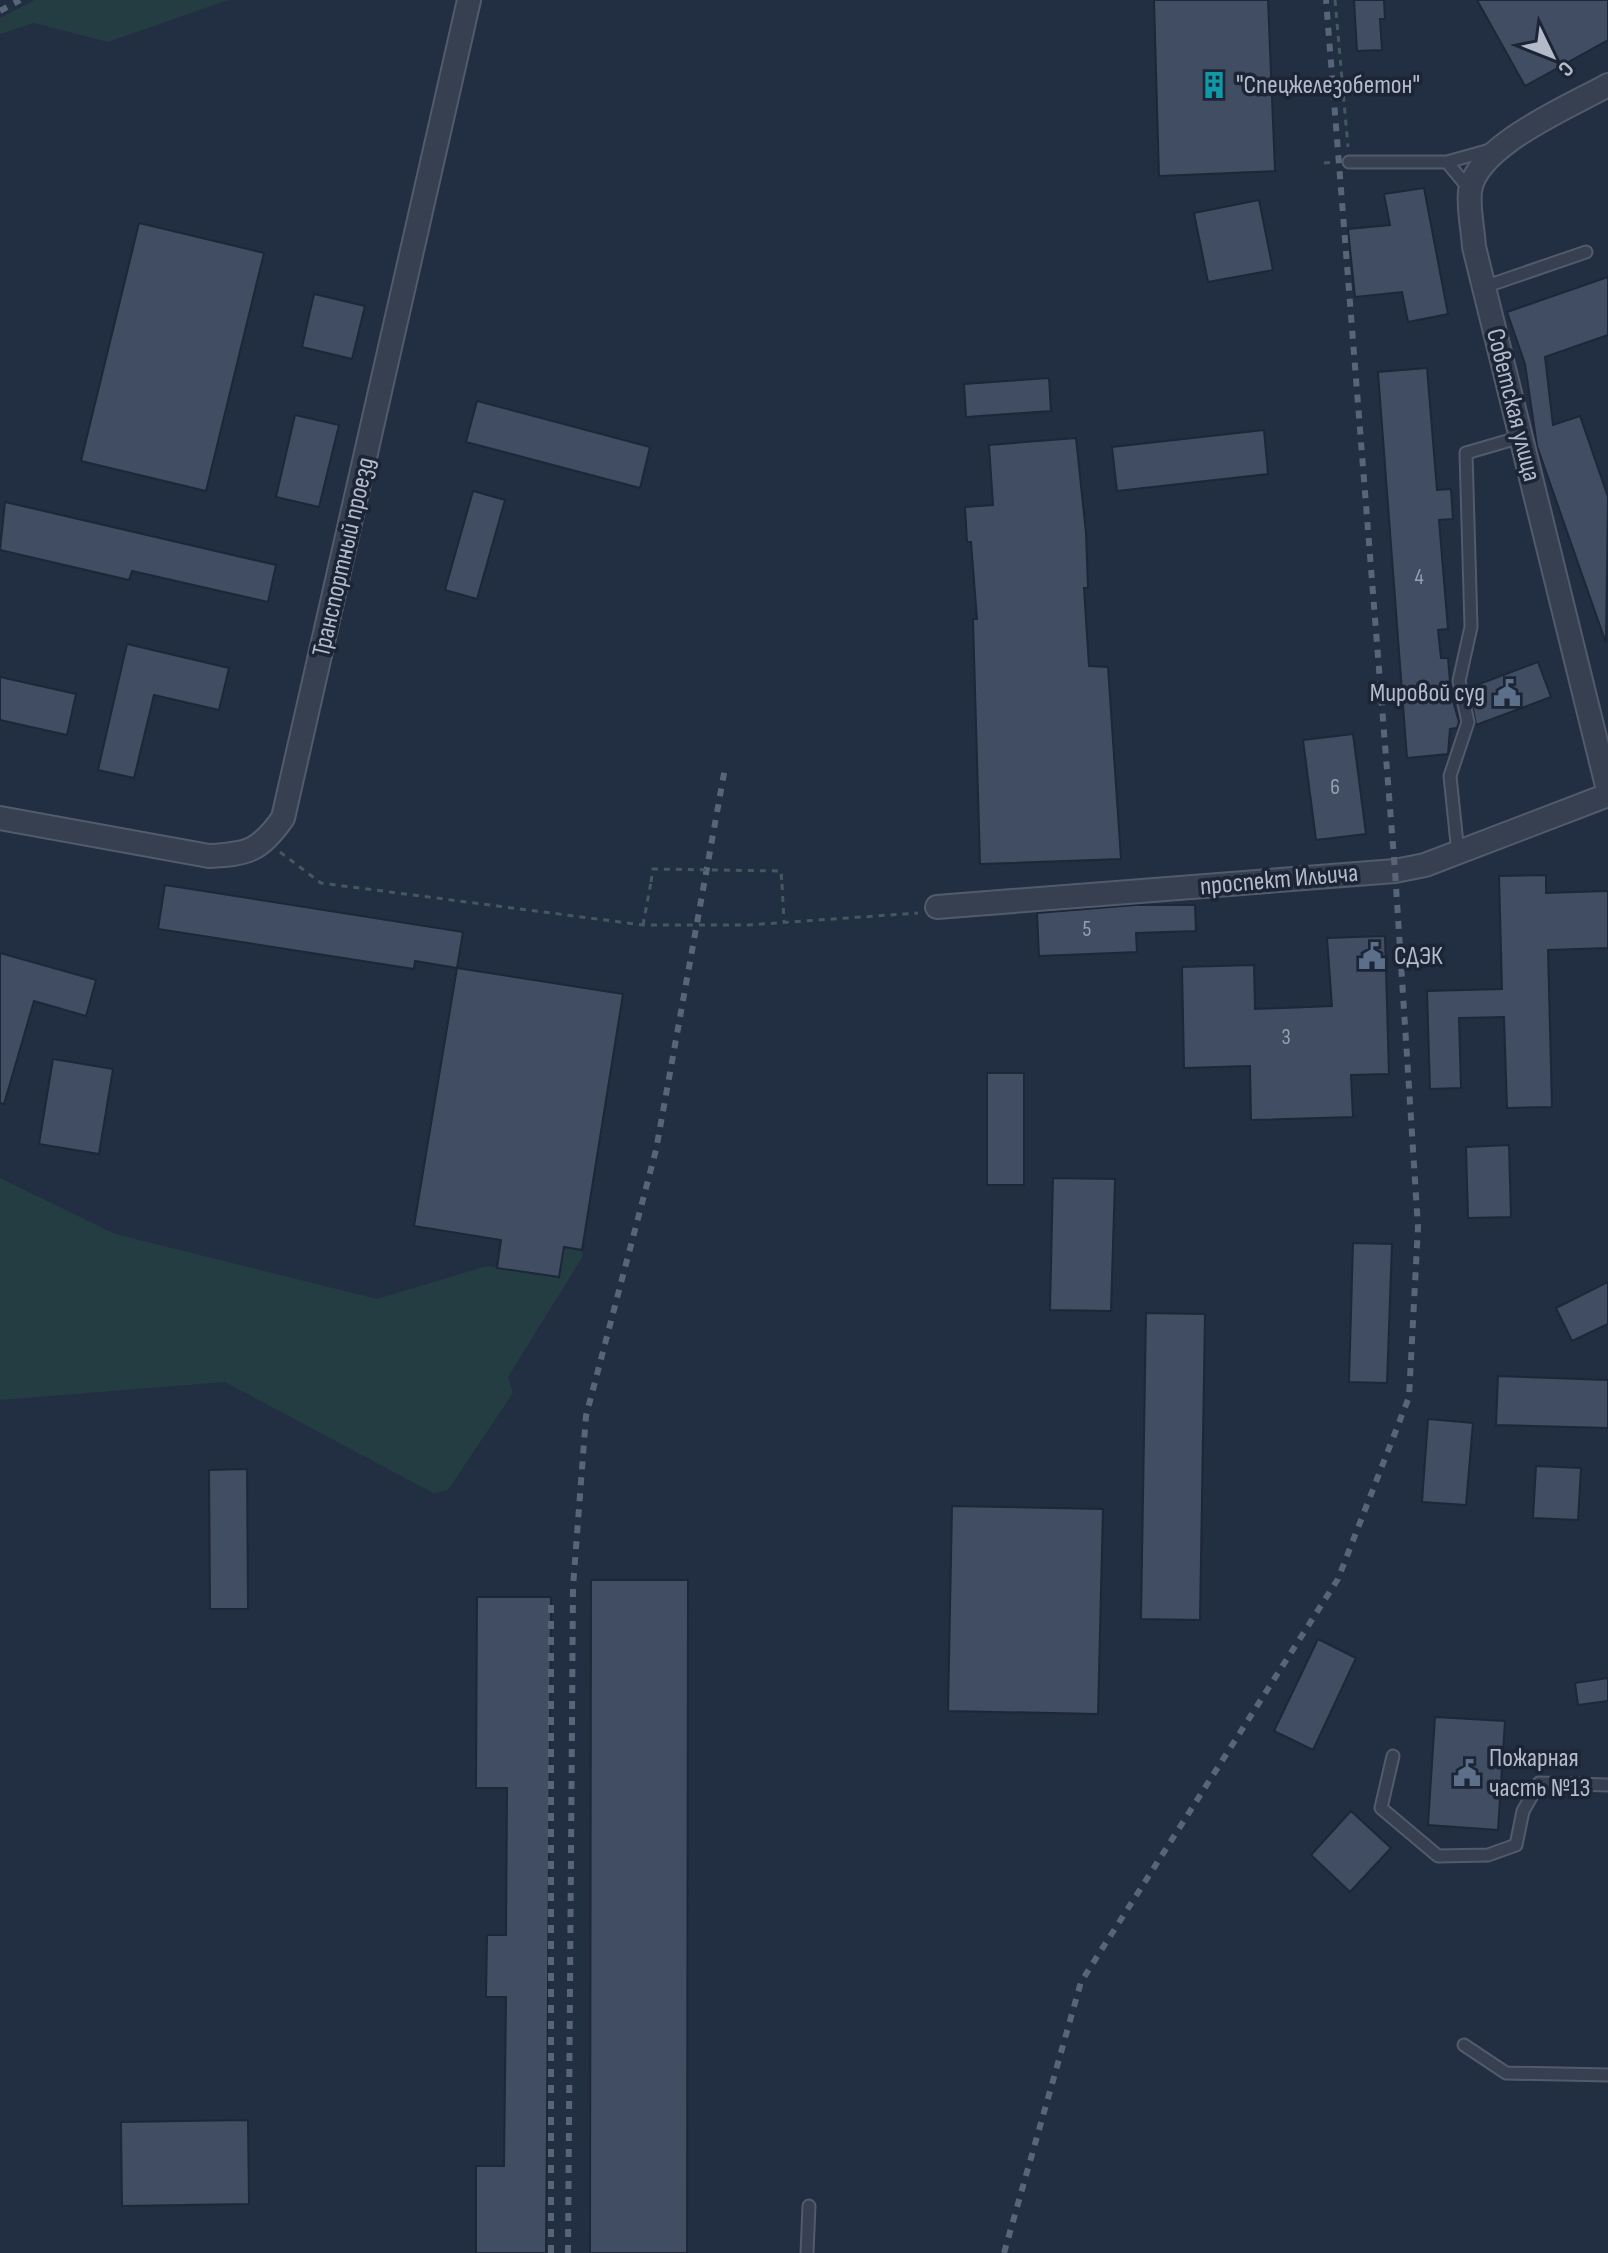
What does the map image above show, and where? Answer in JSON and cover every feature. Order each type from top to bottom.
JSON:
[{"type":"street","name":"Транспортный проезд","points":[[267,841],[283,818],[293,786],[469,0]]},
{"type":"street","points":[[1470,190],[1479,169],[1498,148],[1608,85]]},
{"type":"street","name":"Советская улица","points":[[1470,190],[1474,247],[1608,793]]},
{"type":"street","name":"проспект Ильича","points":[[937,907],[1395,871],[1425,865],[1458,853],[1608,793]]},
{"type":"street","points":[[0,818],[209,856],[242,855],[267,841]]},
{"type":"lane","points":[[1349,162],[1447,162],[1498,148]]},
{"type":"lane","points":[[1447,162],[1470,190]]},
{"type":"lane","points":[[1484,287],[1586,252]]},
{"type":"lane","points":[[1458,853],[1450,776],[1468,722],[1459,681],[1471,627],[1466,453],[1521,437]]},
{"type":"lane","points":[[1393,1756],[1381,1808],[1438,1856],[1488,1855],[1516,1845],[1523,1811],[1539,1783],[1608,1785]]},
{"type":"lane","points":[[1464,2045],[1506,2073],[1608,2075]]},
{"type":"lane","points":[[807,2253],[809,2206]]},
{"type":"path","points":[[1335,0],[1349,162]]},
{"type":"path","points":[[267,841],[321,883],[643,925],[697,927],[784,922],[920,913],[937,907]]},
{"type":"path","points":[[643,925],[653,869],[781,871],[784,922]]},
{"type":"green space","points":[[35,0],[228,0],[108,42],[34,23],[0,34],[0,18]]},
{"type":"green space","points":[[0,1178],[115,1234],[377,1299],[487,1266],[558,1277],[564,1247],[582,1250],[583,1256],[508,1377],[513,1393],[448,1490],[433,1493],[225,1382],[0,1400]]},
{"type":"building","name":"\"Спецжелезобетон\"","points":[[1154,0],[1268,0],[1275,171],[1159,176]]},
{"type":"building","points":[[1354,0],[1384,0],[1385,19],[1380,19],[1382,50],[1357,51]]},
{"type":"building","points":[[1477,0],[1608,0],[1608,40],[1525,86]]},
{"type":"building","points":[[1424,188],[1448,314],[1408,322],[1402,292],[1355,297],[1348,229],[1390,225],[1384,194]]},
{"type":"building","points":[[1259,200],[1273,270],[1208,282],[1194,213]]},
{"type":"building","points":[[139,223],[264,253],[206,491],[81,461]]},
{"type":"building","points":[[1608,277],[1608,335],[1545,357],[1553,425],[1580,416],[1608,497],[1606,643],[1537,446],[1525,364],[1507,312]]},
{"type":"building","points":[[314,294],[365,306],[352,359],[302,347]]},
{"type":"building","points":[[1427,368],[1437,490],[1451,489],[1453,519],[1439,520],[1448,629],[1438,630],[1441,658],[1448,658],[1451,694],[1459,722],[1457,728],[1450,729],[1448,754],[1407,758],[1378,372]]},
{"type":"building","points":[[1049,378],[1051,411],[966,417],[964,384]]},
{"type":"building","points":[[477,401],[650,447],[640,488],[466,442]]},
{"type":"building","points":[[295,415],[339,425],[319,507],[276,497]]},
{"type":"building","points":[[1264,430],[1268,474],[1117,491],[1112,447]]},
{"type":"building","points":[[1076,438],[1086,533],[1088,588],[1084,588],[1089,666],[1108,667],[1121,859],[980,864],[973,619],[977,619],[965,507],[993,505],[989,445]]},
{"type":"building","points":[[473,491],[505,500],[477,599],[445,590]]},
{"type":"building","points":[[5,502],[276,565],[268,602],[132,571],[129,580],[0,550]]},
{"type":"building","points":[[127,644],[229,668],[219,710],[154,695],[134,778],[98,770]]},
{"type":"building","name":"Мировой суд","points":[[1538,662],[1551,697],[1476,725],[1469,688]]},
{"type":"building","points":[[0,677],[76,694],[67,735],[0,720]]},
{"type":"building","points":[[1353,734],[1366,834],[1316,840],[1303,740]]},
{"type":"building","points":[[1546,875],[1546,893],[1608,891],[1608,948],[1548,950],[1552,1107],[1507,1108],[1504,1017],[1459,1018],[1461,1088],[1430,1089],[1427,991],[1502,989],[1499,876]]},
{"type":"building","points":[[165,885],[463,932],[457,968],[415,961],[414,969],[158,929]]},
{"type":"building","points":[[1135,905],[1195,905],[1196,931],[1136,933],[1137,952],[1039,956],[1037,913]]},
{"type":"building","points":[[1385,936],[1389,1074],[1351,1075],[1353,1117],[1251,1120],[1250,1066],[1184,1068],[1182,967],[1254,965],[1255,1009],[1332,1006],[1327,938]]},
{"type":"building","points":[[0,953],[96,980],[86,1016],[34,1001],[4,1104],[0,1103]]},
{"type":"building","points":[[457,968],[623,994],[582,1250],[564,1247],[559,1277],[497,1268],[501,1240],[414,1226]]},
{"type":"building","points":[[53,1059],[113,1069],[99,1154],[39,1144]]},
{"type":"building","points":[[987,1073],[1024,1073],[1024,1185],[987,1185]]},
{"type":"building","points":[[1509,1145],[1511,1217],[1468,1218],[1466,1147]]},
{"type":"building","points":[[1053,1178],[1115,1179],[1111,1311],[1050,1310]]},
{"type":"building","points":[[1353,1243],[1392,1244],[1387,1383],[1349,1382]]},
{"type":"building","points":[[1608,1282],[1608,1324],[1572,1341],[1556,1308]]},
{"type":"building","points":[[1146,1313],[1205,1314],[1200,1620],[1141,1619]]},
{"type":"building","points":[[1498,1376],[1608,1380],[1608,1428],[1496,1425]]},
{"type":"building","points":[[1428,1419],[1473,1423],[1466,1505],[1422,1502]]},
{"type":"building","points":[[1536,1466],[1581,1468],[1578,1520],[1533,1518]]},
{"type":"building","points":[[247,1469],[248,1609],[210,1609],[209,1470]]},
{"type":"building","points":[[952,1506],[1103,1509],[1098,1714],[948,1711]]},
{"type":"building","points":[[591,1580],[688,1580],[687,2253],[590,2253]]},
{"type":"building","points":[[477,1597],[551,1597],[546,2253],[476,2253],[476,2166],[504,2166],[506,1997],[486,1997],[487,1935],[506,1935],[507,1788],[476,1788]]},
{"type":"building","points":[[1318,1639],[1356,1658],[1313,1750],[1274,1731]]},
{"type":"building","points":[[1608,1678],[1608,1701],[1578,1705],[1575,1683]]},
{"type":"building","name":"Пожарная часть №13","points":[[1435,1717],[1505,1721],[1498,1830],[1428,1825]]},
{"type":"building","points":[[1351,1811],[1391,1848],[1350,1892],[1311,1855]]},
{"type":"building","points":[[248,2120],[249,2204],[122,2206],[121,2122]]},
{"type":"railway","points":[[0,11],[20,0]]},
{"type":"railway","points":[[1004,2253],[1081,1982],[1338,1579],[1409,1397],[1418,1227],[1395,871],[1326,0]]},
{"type":"railway","points":[[568,2253],[573,1587],[586,1416],[656,1150],[725,768]]},
{"type":"railway","points":[[551,1597],[551,2253]]},
{"type":"place","name":"\"Спецжелезобетон\"","points":[[1214,85]]},
{"type":"place","name":"Мировой суд","points":[[1507,693]]},
{"type":"place","name":"СДЭК","points":[[1372,956]]},
{"type":"place","name":"Пожарная часть №13","points":[[1467,1773]]}]
